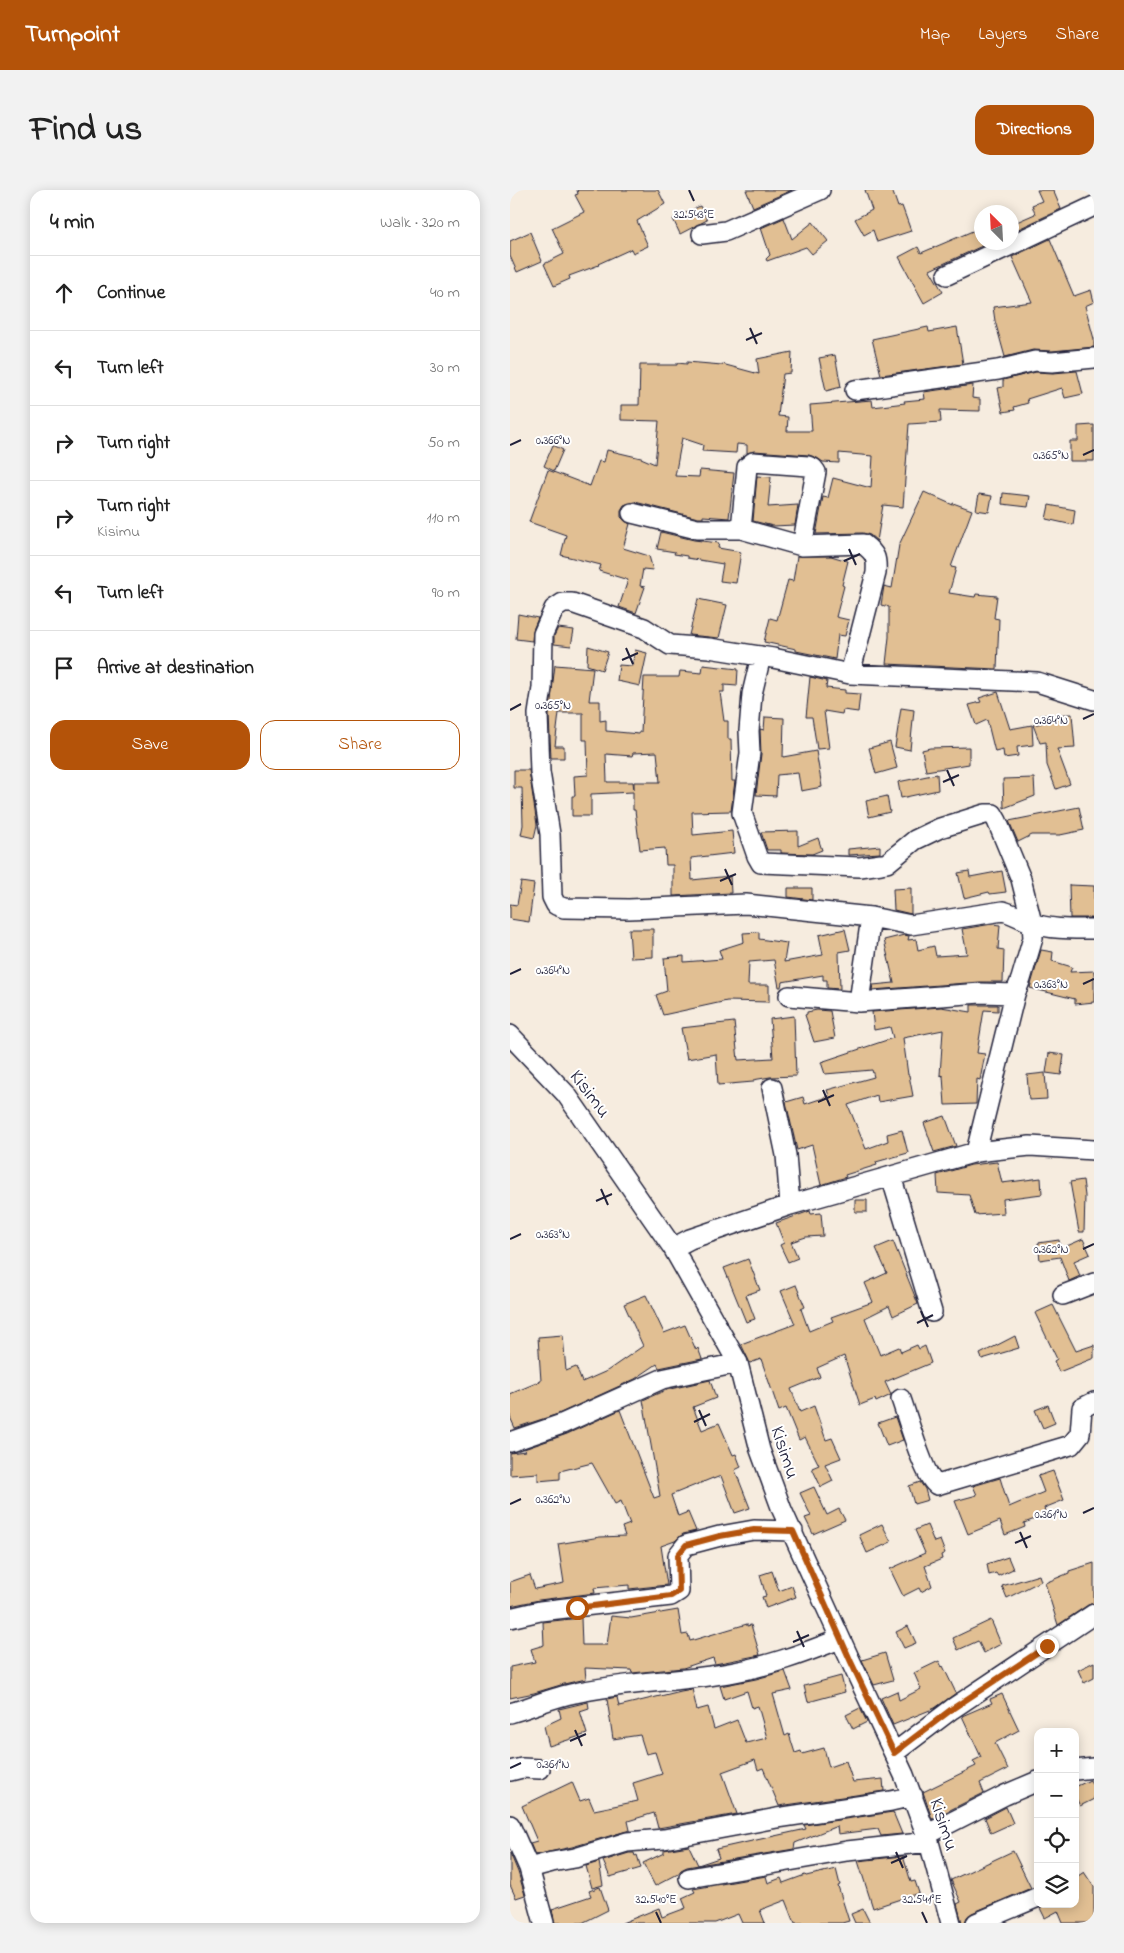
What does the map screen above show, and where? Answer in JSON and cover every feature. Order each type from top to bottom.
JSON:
[{"type":"street","points":[[702,234],[726,231],[820,190]]},
{"type":"street","points":[[947,275],[1094,206]]},
{"type":"street","points":[[855,390],[998,370],[1035,361],[1052,362],[1094,358]]},
{"type":"street","points":[[741,530],[746,467],[749,464],[754,462],[808,466],[816,472],[802,546]]},
{"type":"street","points":[[632,513],[697,529],[741,530],[802,546],[863,544],[872,551],[877,560],[876,573],[850,674]]},
{"type":"street","points":[[1094,700],[1037,682],[850,674],[761,656],[709,648],[670,645],[644,628],[572,603],[563,604],[554,610],[543,634],[542,688],[538,714],[540,772],[550,834],[552,896],[556,905],[564,908],[629,909],[746,904],[871,917],[911,925],[1003,912],[1015,914],[1032,923],[1060,928],[1094,929]]},
{"type":"street","points":[[761,656],[752,694],[750,753],[742,814],[757,856],[762,863],[860,866],[887,863],[915,840],[940,828],[985,814],[993,814],[1021,879],[1032,923],[1033,938],[1015,994],[976,1152]]},
{"type":"street","points":[[860,1002],[871,917]]},
{"type":"street","points":[[790,996],[860,1002],[982,992],[1015,994]]},
{"type":"street","name":"Kisimu","points":[[510,1035],[566,1094],[673,1248],[738,1363],[760,1450],[782,1510],[912,1796],[927,1839],[951,1923]]},
{"type":"street","points":[[772,1088],[786,1155],[790,1205]]},
{"type":"street","points":[[673,1248],[690,1239],[790,1205],[976,1152],[1030,1146],[1094,1150]]},
{"type":"street","points":[[891,1176],[932,1312]]},
{"type":"street","points":[[1063,1295],[1094,1283]]},
{"type":"street","points":[[510,1442],[562,1424],[662,1379],[738,1363]]},
{"type":"street","points":[[901,1399],[924,1465],[932,1481],[937,1485],[1071,1445],[1080,1434],[1082,1408],[1094,1402]]},
{"type":"street","points":[[510,1618],[540,1611],[671,1596],[679,1591],[678,1555],[686,1545],[754,1530],[793,1531]]},
{"type":"street","points":[[894,1753],[952,1709],[1094,1614]]},
{"type":"street","points":[[510,1713],[553,1698],[578,1692],[722,1675],[752,1669],[786,1659],[840,1639]]},
{"type":"street","points":[[510,1771],[522,1768],[540,1769]]},
{"type":"street","points":[[1079,1770],[1094,1768]]},
{"type":"street","points":[[689,1878],[927,1839],[1004,1795],[1034,1783]]},
{"type":"street","points":[[529,1868],[575,1858],[628,1842],[664,1839],[912,1796]]},
{"type":"street","points":[[510,1825],[529,1868],[544,1923]]},
{"type":"street","points":[[976,1923],[1034,1899]]},
{"type":"building","points":[[577,190],[658,190],[665,204],[637,221],[648,246],[633,253],[631,249],[599,265],[569,276],[570,279],[554,286],[544,264],[564,254],[552,228],[584,212],[575,195],[578,194]]},
{"type":"building","points":[[746,190],[792,190],[753,207]]},
{"type":"building","points":[[865,190],[892,190],[898,207],[902,206],[911,231],[877,242],[873,230],[864,235],[855,219],[872,210]]},
{"type":"building","points":[[1037,190],[1053,190],[1061,209],[1019,229],[1019,221],[1035,214],[1032,205],[1042,201]]},
{"type":"building","points":[[700,206],[707,220],[680,234],[673,219]]},
{"type":"building","points":[[784,218],[792,239],[813,222],[828,241],[812,254],[806,247],[767,261],[766,259],[770,255],[761,228]]},
{"type":"building","points":[[974,230],[974,250],[930,270],[943,292],[924,303],[899,257],[918,247],[921,253]]},
{"type":"building","points":[[530,232],[542,261],[517,272],[510,256],[510,241]]},
{"type":"building","points":[[1050,239],[1074,296],[1091,290],[1094,302],[1085,306],[1094,339],[1094,347],[1052,351],[1033,350],[1005,357],[993,307],[1032,302],[1012,257]]},
{"type":"building","points":[[928,327],[929,332],[957,327],[963,364],[881,375],[872,339]]},
{"type":"building","points":[[792,352],[791,373],[783,374],[778,416],[788,417],[787,431],[812,431],[810,405],[872,400],[873,407],[925,399],[924,392],[973,385],[972,398],[980,399],[980,411],[940,410],[941,422],[909,424],[903,507],[883,505],[877,541],[870,535],[863,533],[816,534],[823,497],[828,498],[833,478],[871,488],[873,456],[839,453],[839,463],[823,462],[809,455],[754,451],[747,453],[747,445],[737,444],[736,453],[702,451],[703,445],[682,438],[675,476],[699,477],[700,470],[734,473],[729,518],[703,516],[703,518],[698,518],[635,502],[624,505],[621,510],[621,517],[630,524],[623,548],[649,556],[653,570],[643,569],[640,586],[645,587],[636,613],[619,607],[628,580],[599,571],[601,565],[561,555],[566,535],[529,522],[548,470],[590,486],[599,461],[604,462],[607,450],[641,458],[655,464],[659,421],[621,420],[621,405],[639,405],[640,365],[677,365],[677,363],[687,364],[687,362],[722,364],[759,374],[757,359]]},
{"type":"building","points":[[835,355],[841,387],[826,391],[819,358]]},
{"type":"building","points":[[1077,371],[1083,394],[1065,398],[1062,388],[1027,399],[1028,403],[1014,407],[1015,410],[1003,412],[998,388],[1003,387],[1003,380],[1036,372]]},
{"type":"building","points":[[1094,425],[1094,461],[1070,461],[1070,441],[1078,441],[1078,426]]},
{"type":"building","points":[[553,445],[563,450],[554,471],[544,466]]},
{"type":"building","points":[[757,476],[771,477],[768,507],[798,505],[795,525],[773,526],[753,521]]},
{"type":"building","points":[[924,492],[953,505],[953,503],[972,510],[951,567],[956,568],[949,593],[975,597],[976,594],[997,596],[994,618],[999,619],[997,669],[886,664],[889,637],[889,607],[881,605],[884,586],[892,588],[899,545]]},
{"type":"building","points":[[1003,493],[1030,496],[1028,507],[1002,504]]},
{"type":"building","points":[[979,494],[992,496],[989,512],[976,510]]},
{"type":"building","points":[[1049,505],[1075,510],[1073,525],[1046,519]]},
{"type":"building","points":[[661,532],[694,540],[719,543],[718,548],[741,552],[736,583],[720,581],[723,564],[687,558],[687,556],[674,554],[675,552],[657,549]]},
{"type":"building","points":[[797,556],[831,556],[848,561],[836,617],[849,620],[845,636],[838,635],[835,659],[764,642],[770,618],[777,620],[788,580],[793,581]]},
{"type":"building","points":[[698,599],[727,605],[719,638],[689,635]]},
{"type":"building","points":[[518,614],[538,618],[533,630],[532,641],[516,639]]},
{"type":"building","points":[[558,628],[574,630],[571,646],[554,644],[554,636]]},
{"type":"building","points":[[588,646],[608,652],[602,670],[587,665]]},
{"type":"building","points":[[635,650],[647,653],[640,686],[617,681],[619,665],[632,666]]},
{"type":"building","points":[[555,665],[593,668],[589,701],[600,701],[600,721],[606,720],[606,731],[639,734],[641,732],[644,677],[679,677],[680,671],[702,673],[703,665],[738,669],[737,686],[724,685],[724,692],[720,692],[724,721],[728,721],[728,739],[731,739],[732,781],[735,781],[731,811],[692,812],[693,835],[732,831],[734,853],[691,858],[692,880],[730,876],[731,893],[673,896],[673,865],[666,865],[665,848],[640,850],[635,810],[633,810],[633,792],[591,794],[591,816],[572,816],[572,796],[575,796],[574,776],[588,775],[587,740],[583,740],[583,713],[559,713],[555,746],[564,746],[564,758],[551,758],[549,715]],"holes":[[[657,752],[660,782],[634,782],[634,790],[633,782],[607,782],[606,754],[632,756],[633,753]]]},
{"type":"building","points":[[810,677],[827,681],[826,688],[845,690],[845,693],[860,694],[858,712],[843,710],[842,714],[824,711],[829,748],[817,749],[812,717],[806,717]]},
{"type":"building","points":[[998,692],[1010,729],[1032,725],[1033,745],[1017,747],[1018,756],[1004,758],[1003,750],[995,752],[987,720],[976,725],[969,705],[981,702],[979,698]]},
{"type":"building","points":[[901,708],[914,710],[910,750],[895,747]]},
{"type":"building","points":[[1072,714],[1075,748],[1057,749],[1070,784],[1056,789],[1047,765],[1046,742],[1040,743],[1033,725],[1042,723],[1041,715]]},
{"type":"building","points":[[765,717],[784,718],[783,757],[816,751],[822,787],[801,791],[798,773],[777,775],[776,796],[756,795],[761,754],[760,729],[764,730]]},
{"type":"building","points":[[890,742],[897,768],[876,774],[869,748]]},
{"type":"building","points":[[969,747],[969,764],[926,771],[922,750]]},
{"type":"building","points":[[514,770],[529,770],[537,825],[534,838],[521,835],[523,825],[522,788],[514,788]]},
{"type":"building","points":[[937,774],[938,790],[901,798],[898,782]]},
{"type":"building","points":[[1034,778],[1035,796],[1004,808],[1003,779]]},
{"type":"building","points":[[887,796],[890,812],[869,817],[866,801]]},
{"type":"building","points":[[1079,807],[1084,830],[1060,835],[1032,835],[1018,842],[1009,821]]},
{"type":"building","points":[[798,831],[798,846],[818,838],[822,850],[812,854],[781,853],[781,850],[767,850],[761,832]]},
{"type":"building","points":[[880,846],[880,853],[848,855],[848,849]]},
{"type":"building","points":[[969,871],[970,877],[1002,871],[1006,892],[990,894],[989,892],[964,898],[958,873]]},
{"type":"building","points":[[521,882],[534,884],[529,922],[510,919],[510,904],[517,905]]},
{"type":"building","points":[[1069,885],[1094,886],[1094,918],[1070,918]]},
{"type":"building","points":[[788,888],[812,888],[812,900],[788,897]]},
{"type":"building","points":[[911,888],[911,914],[894,910],[893,889]]},
{"type":"building","points":[[992,924],[1000,925],[998,949],[1004,950],[1003,982],[872,990],[873,985],[894,983],[884,940],[904,935],[909,936],[908,940],[916,939],[918,950],[934,946],[936,956],[967,954],[962,929]]},
{"type":"building","points":[[629,929],[653,929],[653,957],[631,958]]},
{"type":"building","points":[[845,929],[850,950],[839,952],[840,989],[827,988],[827,980],[823,980],[823,975],[782,982],[781,987],[779,987],[774,960],[749,962],[748,985],[769,985],[769,1002],[727,1001],[663,1015],[656,995],[667,991],[664,958],[684,956],[684,962],[722,959],[719,950],[744,942],[743,933],[759,932],[759,939],[787,943],[784,962],[823,955],[819,935]]},
{"type":"building","points":[[1041,950],[1053,952],[1052,961],[1072,967],[1070,972],[1094,971],[1094,1002],[1075,1004],[1075,999],[1030,988]]},
{"type":"building","points":[[971,1005],[998,1005],[998,1011],[984,1010],[977,1053],[985,1054],[980,1080],[977,1079],[976,1104],[945,1105],[943,1076],[940,1075],[943,1030],[903,1038],[913,1096],[878,1102],[877,1095],[848,1105],[866,1149],[888,1141],[887,1134],[902,1130],[908,1153],[876,1162],[877,1165],[821,1185],[812,1145],[797,1150],[786,1102],[803,1097],[805,1104],[829,1096],[827,1090],[874,1077],[872,1070],[825,1074],[821,1062],[893,1038],[890,1027],[874,1030],[872,1012],[941,1007],[971,1012]]},
{"type":"building","points":[[817,1010],[830,1011],[835,1038],[814,1042],[805,1015],[807,1012]]},
{"type":"building","points":[[794,1016],[796,1076],[770,1077],[753,1080],[753,1082],[718,1085],[716,1054],[687,1059],[681,1028],[734,1022],[738,1060],[773,1058],[770,1019]]},
{"type":"building","points":[[1049,1053],[1064,1055],[1061,1075],[1046,1073]]},
{"type":"building","points":[[1045,1073],[1047,1099],[1029,1100],[1027,1075]]},
{"type":"building","points":[[945,1116],[956,1146],[934,1152],[924,1123]]},
{"type":"building","points":[[997,1162],[1002,1183],[1041,1178],[1042,1194],[1003,1199],[1004,1213],[975,1215],[969,1195],[938,1193],[937,1175],[971,1165]]},
{"type":"building","points":[[1083,1180],[1085,1196],[1084,1232],[1079,1232],[1070,1182]]},
{"type":"building","points":[[855,1200],[867,1200],[867,1212],[855,1212]]},
{"type":"building","points":[[810,1211],[811,1214],[821,1213],[823,1236],[806,1237],[791,1242],[798,1258],[788,1262],[780,1245],[784,1243],[776,1223]]},
{"type":"building","points":[[1083,1239],[1090,1254],[1074,1261],[1080,1276],[1069,1281],[1060,1257],[1040,1260],[1038,1243],[1059,1240],[1060,1249]]},
{"type":"building","points":[[893,1241],[918,1304],[893,1316],[889,1306],[865,1318],[880,1355],[899,1347],[901,1352],[917,1345],[919,1349],[925,1346],[931,1363],[885,1382],[891,1395],[876,1402],[875,1399],[860,1405],[844,1356],[817,1368],[820,1377],[791,1389],[800,1412],[814,1406],[826,1440],[832,1438],[841,1458],[825,1464],[833,1481],[821,1487],[812,1468],[819,1465],[805,1437],[799,1440],[786,1408],[779,1411],[761,1359],[750,1363],[741,1344],[795,1324],[781,1291],[796,1285],[805,1307],[801,1309],[809,1331],[833,1321],[831,1317],[873,1302],[865,1283],[887,1273],[876,1248]]},
{"type":"building","points":[[748,1259],[760,1290],[746,1295],[755,1319],[746,1322],[724,1268]]},
{"type":"building","points":[[646,1295],[664,1333],[685,1325],[702,1359],[659,1368],[657,1364],[635,1379],[558,1414],[515,1428],[510,1417],[510,1394],[541,1381],[538,1337],[563,1335],[566,1371],[576,1367],[582,1382],[607,1371],[643,1346],[624,1304]]},
{"type":"building","points":[[1053,1305],[1076,1351],[1094,1345],[1094,1358],[1059,1372],[1054,1361],[1057,1359],[1035,1313]]},
{"type":"building","points":[[1015,1336],[1019,1348],[982,1359],[980,1354]]},
{"type":"building","points":[[710,1380],[716,1398],[693,1407],[702,1430],[719,1423],[733,1455],[736,1454],[741,1467],[735,1470],[750,1508],[735,1513],[721,1476],[671,1495],[678,1516],[688,1512],[696,1531],[683,1534],[675,1541],[661,1546],[667,1585],[629,1589],[629,1585],[594,1588],[595,1593],[539,1600],[510,1606],[510,1582],[530,1575],[535,1589],[564,1583],[558,1544],[600,1537],[625,1536],[622,1527],[630,1524],[621,1501],[615,1504],[592,1463],[560,1471],[560,1479],[538,1481],[538,1473],[510,1475],[510,1453],[525,1451],[524,1449],[567,1434],[620,1410],[654,1498],[660,1496],[643,1400],[666,1390]]},
{"type":"building","points":[[1048,1405],[1055,1423],[1043,1428],[1035,1410]]},
{"type":"building","points":[[895,1417],[903,1440],[887,1446],[878,1423]]},
{"type":"building","points":[[1053,1471],[1064,1500],[1044,1508],[1046,1515],[1024,1523],[1025,1527],[1005,1535],[1000,1521],[968,1534],[955,1501],[977,1495],[973,1486],[1000,1478],[1009,1507],[1044,1492],[1038,1476]]},
{"type":"building","points":[[920,1482],[925,1489],[928,1500],[914,1504],[909,1486]]},
{"type":"building","points":[[814,1487],[827,1515],[839,1509],[845,1520],[813,1534],[805,1518],[811,1516],[800,1493]]},
{"type":"building","points":[[882,1524],[891,1542],[867,1553],[859,1535]]},
{"type":"building","points":[[927,1525],[934,1542],[940,1540],[945,1553],[941,1555],[942,1559],[925,1566],[932,1586],[921,1592],[919,1588],[903,1596],[890,1569],[925,1553],[915,1530]]},
{"type":"building","points":[[1008,1557],[1013,1569],[998,1576],[996,1573],[989,1575],[987,1564]]},
{"type":"building","points":[[1094,1563],[1094,1603],[1058,1625],[1045,1583],[1069,1573],[1069,1571]]},
{"type":"building","points":[[772,1571],[779,1591],[792,1586],[796,1597],[766,1608],[762,1597],[766,1596],[760,1575]]},
{"type":"building","points":[[1039,1575],[1041,1581],[1007,1598],[1002,1586]]},
{"type":"building","points":[[678,1610],[682,1635],[688,1634],[690,1641],[747,1624],[747,1626],[751,1625],[760,1655],[715,1664],[713,1658],[683,1668],[632,1673],[631,1670],[585,1668],[586,1679],[510,1698],[510,1667],[535,1662],[531,1649],[544,1645],[543,1622],[581,1618],[582,1645],[607,1645],[611,1616],[631,1618]]},
{"type":"building","points":[[991,1620],[1001,1644],[984,1653],[978,1641],[958,1650],[953,1638]]},
{"type":"building","points":[[908,1626],[916,1643],[904,1648],[896,1632]]},
{"type":"building","points":[[885,1653],[893,1680],[874,1685],[862,1660]]},
{"type":"building","points":[[939,1661],[956,1693],[935,1708],[893,1725],[881,1698],[897,1691],[899,1700],[921,1689],[914,1673]]},
{"type":"building","points":[[1094,1662],[1094,1678],[1084,1683],[1078,1670]]},
{"type":"building","points":[[785,1671],[792,1690],[773,1694],[785,1736],[789,1734],[795,1753],[801,1751],[802,1754],[824,1748],[829,1767],[846,1761],[853,1782],[883,1779],[884,1791],[779,1806],[763,1768],[758,1770],[755,1760],[722,1772],[737,1814],[658,1828],[654,1813],[628,1821],[630,1830],[572,1847],[535,1855],[530,1843],[537,1841],[522,1806],[572,1782],[580,1801],[589,1798],[594,1810],[638,1801],[633,1783],[662,1774],[655,1752],[646,1754],[640,1735],[613,1739],[607,1699],[617,1697],[619,1706],[692,1689],[697,1710],[708,1707],[714,1729],[737,1720],[746,1743],[767,1738],[758,1706],[752,1708],[747,1691],[724,1699],[720,1686]]},
{"type":"building","points":[[841,1676],[845,1692],[808,1702],[804,1686]]},
{"type":"building","points":[[1002,1694],[1019,1730],[995,1743],[1008,1769],[980,1783],[984,1793],[932,1819],[923,1792],[976,1766],[973,1761],[981,1757],[962,1716],[992,1703],[990,1699]]},
{"type":"building","points":[[588,1702],[589,1708],[580,1711],[587,1734],[549,1746],[544,1726],[561,1718],[559,1709]]},
{"type":"building","points":[[860,1708],[867,1722],[853,1729],[846,1715]]},
{"type":"building","points":[[1090,1780],[1094,1788],[1094,1799],[1080,1806],[1079,1804],[1079,1785]]},
{"type":"building","points":[[1006,1807],[1013,1823],[991,1833],[985,1818]]},
{"type":"building","points":[[893,1812],[902,1834],[881,1836],[878,1829],[838,1834],[837,1826],[795,1843],[794,1849],[687,1867],[655,1886],[643,1863],[664,1853],[664,1850],[689,1846],[698,1865],[719,1858],[716,1849],[806,1829],[804,1825]]},
{"type":"building","points":[[1013,1851],[1031,1888],[972,1913],[967,1917],[965,1923],[962,1923],[957,1904],[961,1902],[951,1880]]},
{"type":"building","points":[[510,1853],[525,1895],[516,1898],[510,1885]]},
{"type":"building","points":[[629,1853],[637,1855],[641,1868],[610,1877],[603,1861]]},
{"type":"building","points":[[903,1856],[911,1882],[915,1881],[919,1893],[873,1908],[858,1861]]},
{"type":"building","points":[[599,1862],[603,1885],[592,1888],[586,1866]]},
{"type":"building","points":[[836,1869],[840,1885],[838,1886],[849,1921],[842,1923],[795,1923],[786,1900],[760,1910],[765,1923],[742,1923],[738,1914],[715,1923],[622,1923],[659,1908],[662,1917],[686,1908],[682,1898],[695,1892],[693,1889],[766,1876],[768,1883],[781,1878],[783,1883],[805,1875]]},
{"type":"building","points":[[1084,1872],[1094,1887],[1094,1923],[1063,1923],[1058,1911],[1045,1918],[1040,1908],[1079,1908],[1079,1875]]},
{"type":"building","points":[[600,1887],[608,1910],[582,1923],[555,1923],[552,1909],[591,1896],[589,1891]]},
{"type":"building","points":[[863,1909],[870,1923],[855,1923],[851,1914]]},
{"type":"route","points":[[577,1608],[671,1596],[679,1591],[678,1555],[686,1545],[754,1530],[793,1531],[894,1753],[952,1709],[1047,1646]]}]
